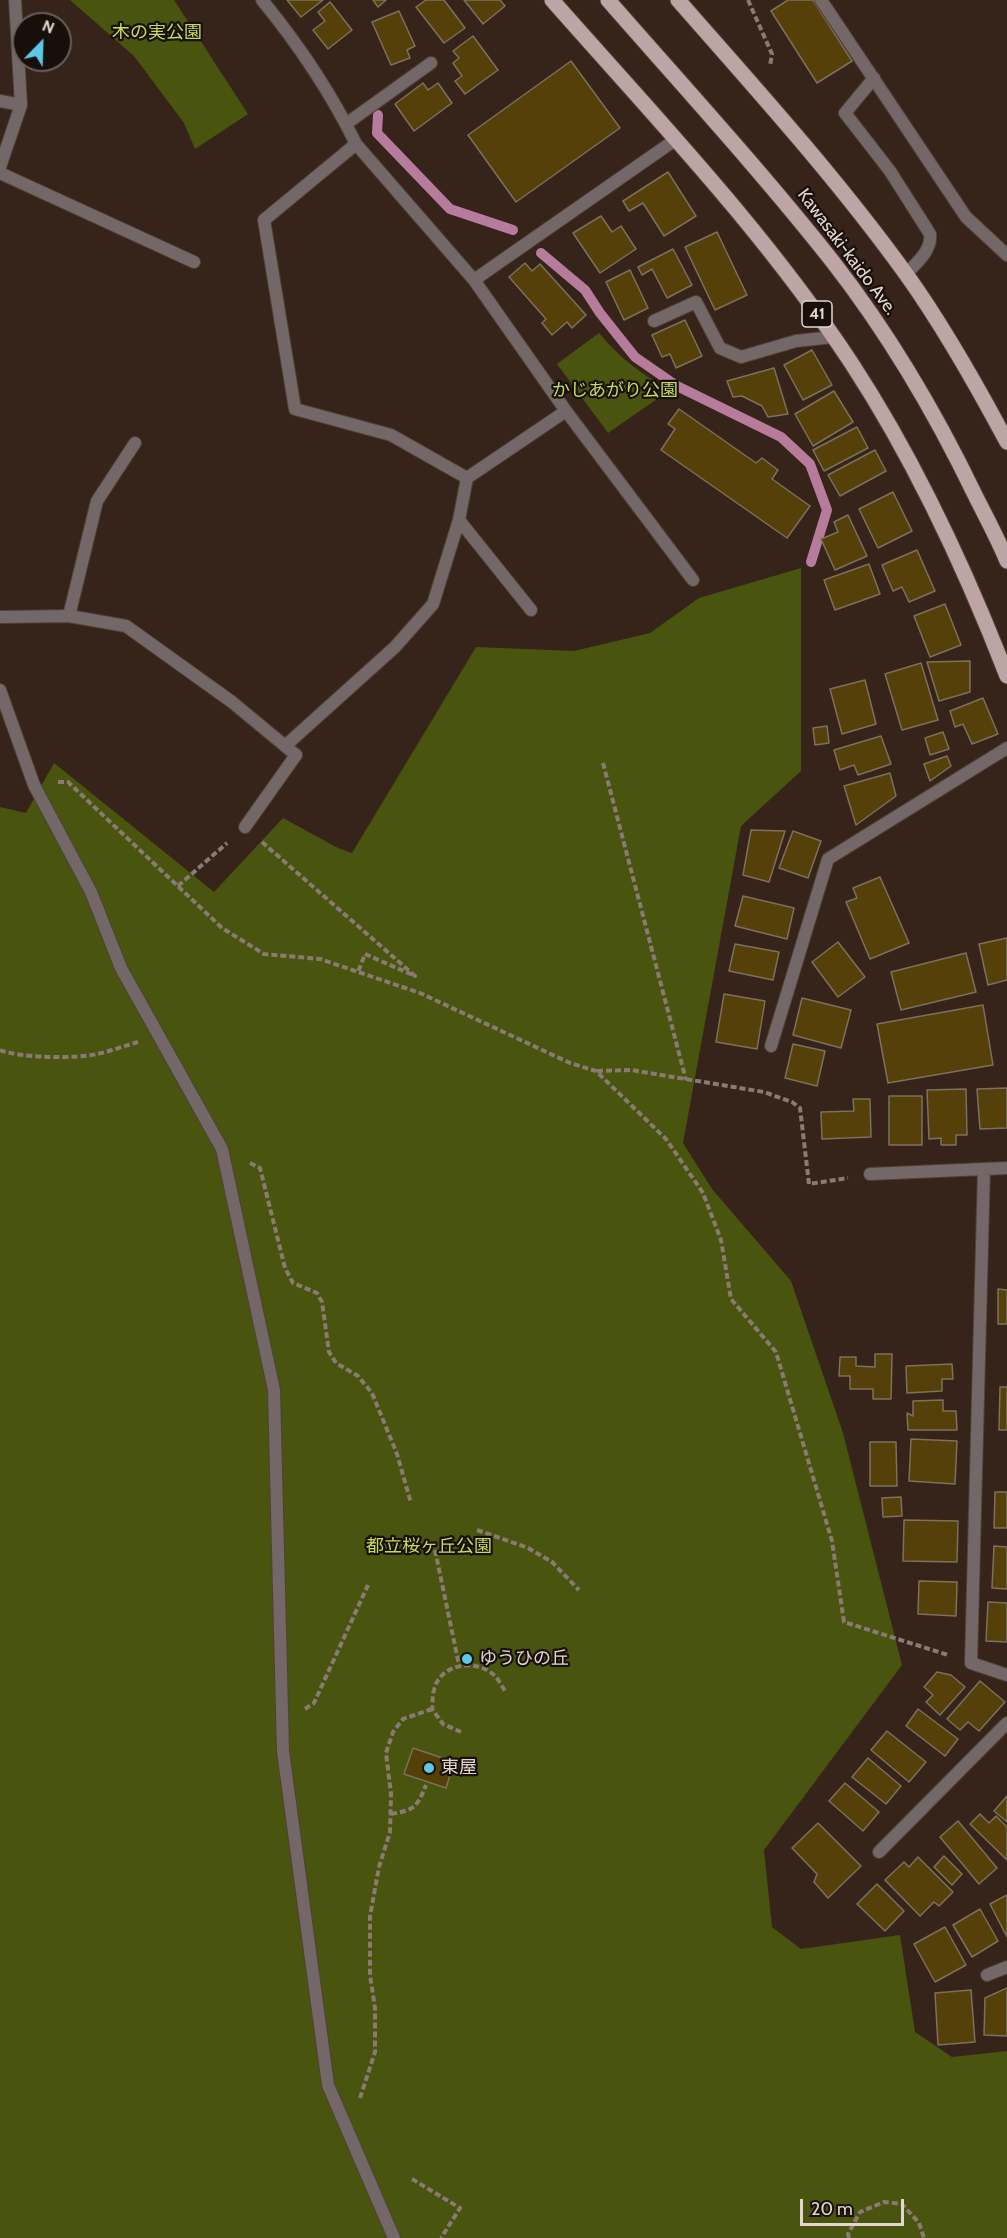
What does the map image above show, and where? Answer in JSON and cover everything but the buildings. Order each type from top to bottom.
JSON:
[{"type":"main road","name":"41","points":[[552,0],[675,140],[782,267],[833,337],[889,424],[924,487],[984,617],[1007,676]]},
{"type":"main road","name":"Kawasaki-kaido Ave.","points":[[608,0],[773,188],[835,264],[886,337],[925,401],[961,465],[1007,561]]},
{"type":"main road","name":"Kawasaki-kaido Ave.","points":[[678,0],[811,152],[906,274],[968,370],[1007,442]]},
{"type":"street","points":[[0,167],[21,105],[15,0]]},
{"type":"street","points":[[262,0],[291,36],[356,144],[474,280],[566,411],[693,580]]},
{"type":"street","points":[[821,0],[966,217],[1007,255]]},
{"type":"street","points":[[346,124],[432,63]]},
{"type":"street","points":[[874,78],[845,113],[890,171],[930,234],[931,242],[924,254],[906,274]]},
{"type":"street","points":[[0,101],[21,105]]},
{"type":"street","points":[[474,280],[675,140]]},
{"type":"street","points":[[356,144],[264,220],[295,409],[391,435],[467,478]]},
{"type":"street","points":[[0,173],[194,262]]},
{"type":"street","points":[[654,321],[696,302],[720,348],[741,357],[796,341],[833,337]]},
{"type":"street","points":[[285,746],[395,647],[434,604],[459,520],[467,478],[566,411]]},
{"type":"street","points":[[69,616],[97,501],[135,443]]},
{"type":"street","points":[[459,520],[531,610]]},
{"type":"street","points":[[0,617],[69,616],[126,626],[232,702],[296,755],[245,827]]},
{"type":"street","points":[[0,690],[34,785],[91,892],[121,968],[222,1149],[274,1390],[283,1751],[328,2085],[394,2238]]},
{"type":"street","points":[[771,1046],[828,859],[1007,748]]},
{"type":"street","points":[[870,1174],[1007,1168]]},
{"type":"street","points":[[984,1169],[971,1663],[1007,1675]]},
{"type":"street","points":[[879,1852],[1007,1723]]},
{"type":"street","points":[[987,1975],[1007,1967]]},
{"type":"path","points":[[748,0],[772,54],[764,99]]},
{"type":"path","points":[[603,763],[687,1080]]},
{"type":"path","points":[[34,785],[51,781],[69,782],[222,928],[264,954],[320,959],[420,993],[570,1063],[596,1071],[631,1070],[764,1092],[792,1102],[800,1108],[809,1184],[870,1174]]},
{"type":"path","points":[[178,886],[245,827],[415,976],[365,954],[358,972]]},
{"type":"path","points":[[0,1050],[7,1053],[42,1057],[95,1054],[159,1035]]},
{"type":"path","points":[[596,1071],[666,1139],[703,1193],[721,1240],[732,1299],[776,1352],[832,1541],[844,1622],[971,1663]]},
{"type":"path","points":[[222,1149],[260,1168],[285,1268],[293,1283],[317,1293],[322,1302],[329,1352],[336,1363],[358,1376],[372,1393],[397,1454],[411,1503]]},
{"type":"path","points":[[477,1530],[528,1548],[552,1562],[579,1590]]},
{"type":"path","points":[[435,1550],[459,1665]]},
{"type":"path","points":[[282,1723],[314,1703],[368,1585]]},
{"type":"path","points":[[461,1732],[443,1724],[432,1709],[434,1688],[444,1674],[459,1665],[477,1666],[494,1675],[506,1692]]},
{"type":"path","points":[[345,2125],[358,2104],[375,2052],[375,2008],[370,1975],[370,1916],[379,1867],[390,1833],[391,1794],[386,1753],[393,1732],[404,1719],[432,1709]]},
{"type":"path","points":[[391,1814],[410,1811],[418,1803],[426,1785]]},
{"type":"path","points":[[412,2180],[460,2208],[441,2238]]},
{"type":"path","points":[[849,2238],[848,2234],[860,2212],[884,2202],[902,2204],[919,2223],[924,2238]]},
{"type":"green space","name":"木の実公園","points":[[70,0],[174,0],[248,114],[195,149],[184,123],[134,56]]},
{"type":"green space","name":"かじあがり公園","points":[[599,333],[631,365],[670,390],[608,433],[557,364]]},
{"type":"green space","name":"都立桜ヶ丘公園","points":[[801,568],[801,771],[741,826],[683,1143],[712,1189],[791,1281],[843,1433],[902,1665],[764,1850],[772,1927],[801,1949],[900,1935],[915,2032],[952,2057],[1007,2051],[1007,2238],[0,2238],[0,807],[26,813],[54,763],[214,892],[283,818],[338,848],[352,853],[476,647],[574,651],[650,633],[699,598]]},
{"type":"waterway","points":[[378,115],[377,133],[450,209],[513,230]]},
{"type":"waterway","points":[[541,253],[585,290],[635,357],[677,386],[781,437],[810,464],[827,510],[811,562]]},
{"type":"place","name":"ゆうひの丘","points":[[467,1659]]},
{"type":"place","name":"東屋","points":[[429,1768]]}]
